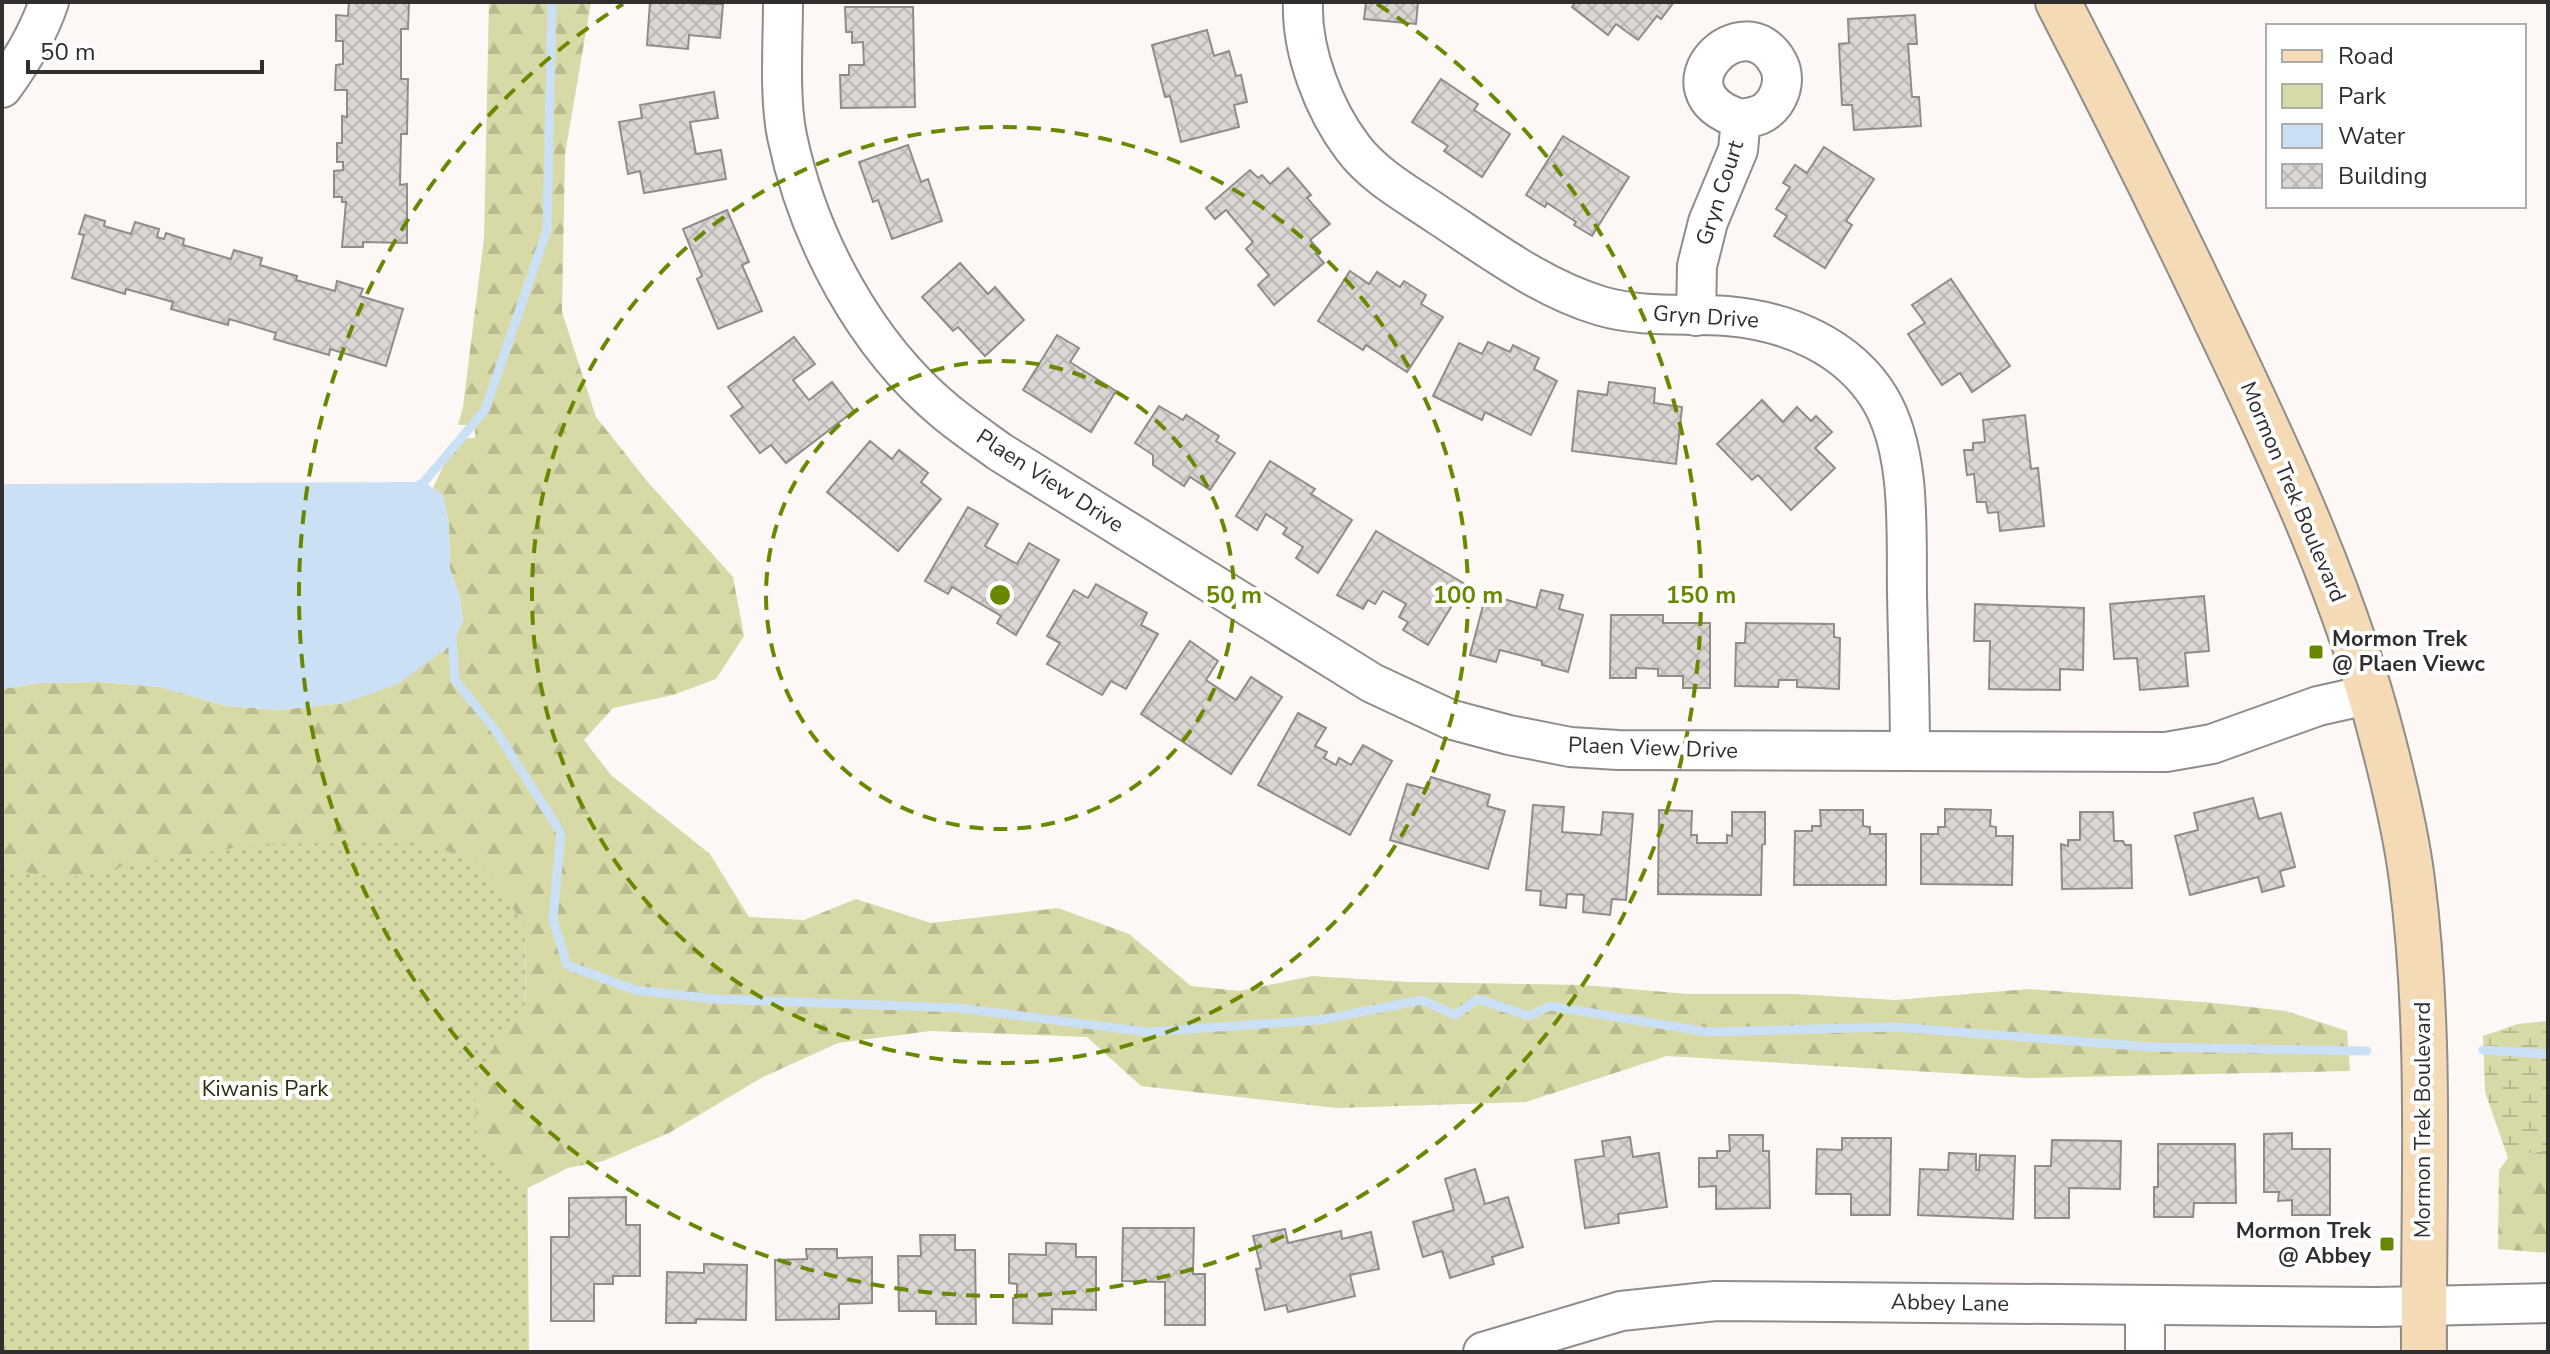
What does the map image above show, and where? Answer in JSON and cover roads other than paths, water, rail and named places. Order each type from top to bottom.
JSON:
[{"type":"main road","name":"Mormon Trek Boulevard","points":[[2058,2],[2128,136],[2283,459],[2335,585],[2372,694],[2398,796],[2412,880],[2425,1051],[2424,1352]]},
{"type":"street","points":[[2,88],[34,38],[49,2]]},
{"type":"street","name":"Plaen View Drive","points":[[783,2],[786,134],[800,187],[822,246],[851,300],[890,355],[944,411],[1000,452],[1372,683],[1449,719],[1570,747],[1634,750],[2166,752],[2212,744],[2318,706],[2372,694]]},
{"type":"street","name":"Gryn Drive","points":[[1303,2],[1312,62],[1332,115],[1354,150],[1382,177],[1517,267],[1561,292],[1603,306],[1653,314],[1726,316],[1773,323],[1818,342],[1853,364],[1880,400],[1896,438],[1905,494],[1910,751]]},
{"type":"street","name":"Gryn Court","points":[[1696,316],[1697,266],[1708,222],[1738,150],[1741,119]]},
{"type":"street","name":"Abbey Lane","points":[[1483,1352],[1621,1311],[1716,1301],[2145,1305],[2548,1303]]},
{"type":"street","points":[[2145,1305],[2145,1352]]},
{"type":"water","points":[[424,482],[443,495],[449,525],[450,569],[460,597],[463,621],[451,645],[398,684],[344,703],[279,710],[226,706],[160,687],[102,682],[40,683],[2,689],[2,484]]},
{"type":"waterway","points":[[414,488],[424,482],[485,410],[547,230],[552,2]]},
{"type":"waterway","points":[[452,634],[455,680],[496,731],[561,833],[553,919],[567,965],[635,990],[713,999],[958,1008],[1148,1032],[1320,1020],[1422,1000],[1455,1015],[1478,999],[1529,1016],[1550,1006],[1707,1032],[1895,1027],[2150,1047],[2367,1051]]},
{"type":"waterway","points":[[2483,1050],[2548,1054]]},
{"type":"place","name":"Mormon Trek @ Plaen Viewc","points":[[2316,652]]},
{"type":"place","name":"Mormon Trek @ Abbey","points":[[2387,1244]]},
{"type":"park label","name":"Kiwanis Park","points":[[265,1089]]}]
